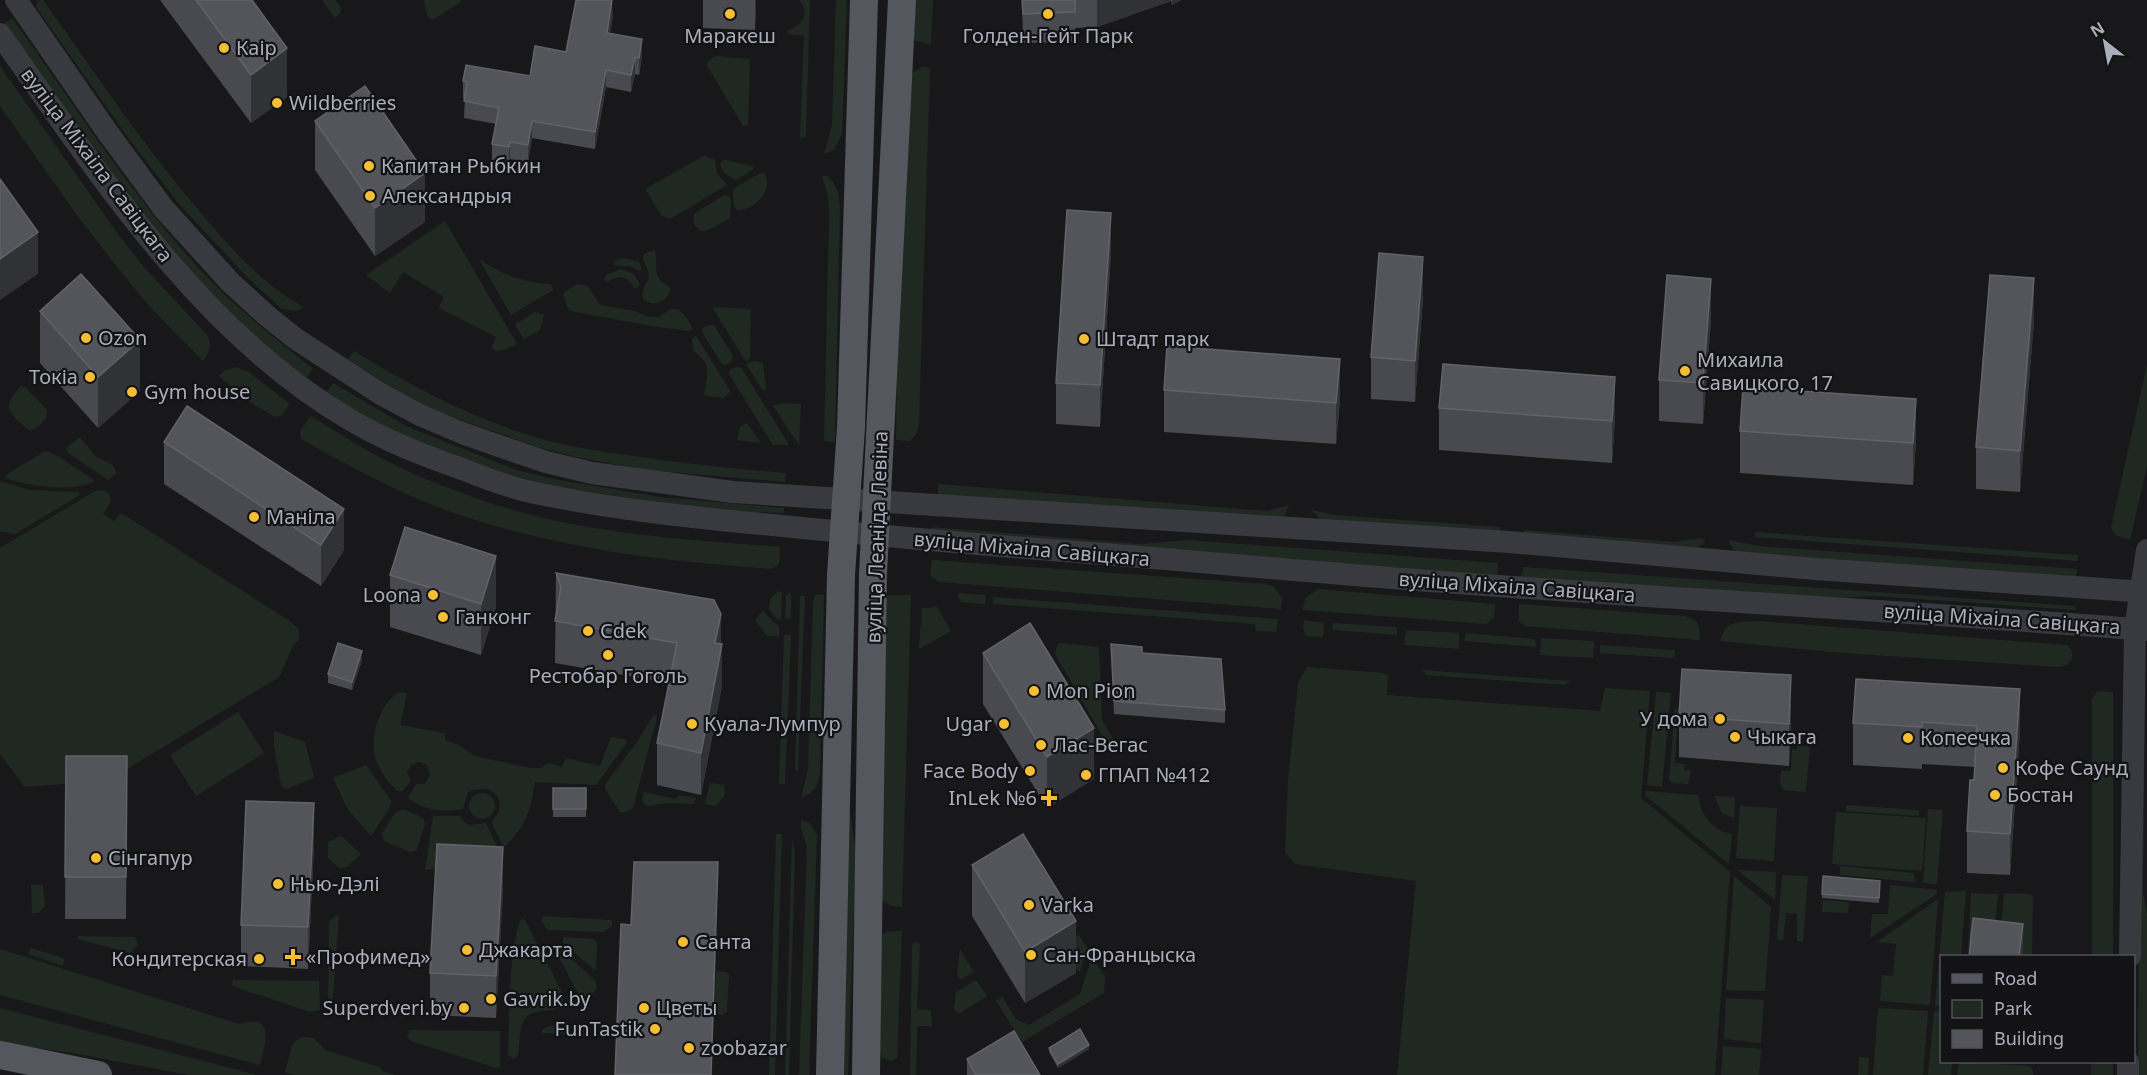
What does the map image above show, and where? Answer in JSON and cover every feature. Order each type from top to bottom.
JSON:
[{"type":"main road","name":"вуліца Леаніда Левіна","points":[[830,1075],[841,574],[851,416],[864,0]]},
{"type":"main road","name":"вуліца Леаніда Левіна","points":[[866,1075],[868,860],[877,502],[902,0]]},
{"type":"main road","points":[[0,1055],[98,1075]]},
{"type":"street","name":"вуліца Міхаіла Савіцкага","points":[[16,0],[164,209],[197,246],[266,315],[296,339],[381,394],[422,416],[462,433],[546,462],[592,473],[733,492],[1497,541],[1815,569],[2143,592]]},
{"type":"street","name":"вуліца Міхаіла Савіцкага","points":[[0,34],[149,238],[239,335],[284,375],[308,394],[358,425],[409,450],[497,482],[538,494],[688,517],[876,536],[1506,587],[2141,629]]},
{"type":"street","points":[[2130,955],[2141,629],[2147,550]]},
{"type":"green space","points":[[43,0],[142,139],[206,219],[239,256],[264,279],[304,307],[297,311],[282,309],[248,278],[179,204],[129,139],[36,7],[37,1]]},
{"type":"green space","points":[[322,0],[335,0],[341,7],[340,14],[333,16]]},
{"type":"green space","points":[[424,0],[460,0],[461,2],[431,19],[427,16]]},
{"type":"green space","points":[[799,0],[810,0],[806,137],[800,137],[804,36],[787,34],[787,31],[801,23],[803,19],[803,5]]},
{"type":"green space","points":[[836,0],[847,0],[842,134],[834,150],[824,154],[832,125]]},
{"type":"green space","points":[[910,0],[933,0],[931,45],[916,41],[910,34]]},
{"type":"green space","points":[[12,18],[109,156],[160,223],[227,297],[313,369],[305,380],[252,338],[166,250],[2,25]]},
{"type":"green space","points":[[716,56],[750,59],[748,126],[743,126],[706,64]]},
{"type":"green space","points":[[0,66],[115,230],[142,265],[208,336],[209,349],[203,361],[150,307],[117,267],[79,218],[0,106]]},
{"type":"green space","points":[[924,66],[930,69],[919,423],[917,433],[910,441],[896,440],[898,311],[909,75]]},
{"type":"green space","points":[[704,156],[715,160],[717,173],[727,185],[670,219],[662,216],[645,189]]},
{"type":"green space","points":[[725,160],[752,166],[754,169],[736,180],[722,169],[720,163]]},
{"type":"green space","points":[[764,172],[767,186],[761,198],[750,207],[737,210],[734,206],[733,189]]},
{"type":"green space","points":[[822,176],[827,176],[835,186],[840,206],[835,442],[824,441],[829,215],[828,196]]},
{"type":"green space","points":[[724,195],[729,196],[731,201],[730,218],[708,230],[701,231],[694,224],[694,214]]},
{"type":"green space","points":[[445,221],[517,344],[501,350],[491,349],[496,337],[439,308],[444,297],[403,272],[390,293],[366,275]]},
{"type":"green space","points":[[655,251],[656,271],[659,278],[670,287],[670,292],[658,303],[651,303],[643,299],[648,278],[643,260],[644,254]]},
{"type":"green space","points":[[624,258],[639,262],[642,269],[639,271],[632,267],[614,265],[615,260]]},
{"type":"green space","points":[[479,259],[513,277],[551,284],[553,290],[511,315]]},
{"type":"green space","points":[[621,269],[634,274],[640,284],[638,287],[634,288],[629,281],[623,278],[607,282],[604,280],[606,275]]},
{"type":"green space","points":[[577,284],[588,286],[600,305],[635,311],[648,317],[660,317],[671,309],[676,309],[683,314],[693,329],[689,331],[651,326],[571,311],[567,307],[563,293]]},
{"type":"green space","points":[[712,307],[751,309],[750,359],[746,362]]},
{"type":"green space","points":[[535,312],[544,315],[540,330],[523,339],[515,324]]},
{"type":"green space","points":[[714,325],[733,356],[731,362],[725,365],[722,364],[702,332],[704,327]]},
{"type":"green space","points":[[696,336],[731,392],[723,398],[704,395],[707,370],[704,360],[693,351],[692,338]]},
{"type":"green space","points":[[354,351],[453,405],[543,440],[613,453],[706,466],[786,473],[785,482],[648,470],[580,458],[538,447],[436,411],[348,359]]},
{"type":"green space","points":[[754,361],[763,363],[766,389],[763,391],[746,364]]},
{"type":"green space","points":[[2147,364],[2147,466],[2130,540],[2115,535],[2111,528]]},
{"type":"green space","points":[[236,367],[249,372],[290,404],[281,416],[275,417],[250,402],[219,376],[224,371]]},
{"type":"green space","points":[[739,367],[789,445],[773,445],[729,374],[730,369]]},
{"type":"green space","points":[[333,383],[408,427],[516,470],[553,479],[660,497],[784,508],[784,513],[725,511],[573,489],[528,486],[436,453],[325,395]]},
{"type":"green space","points":[[21,386],[25,387],[47,410],[46,419],[35,429],[29,430],[12,415],[10,410],[11,399]]},
{"type":"green space","points":[[782,403],[801,404],[799,445],[773,406]]},
{"type":"green space","points":[[310,416],[400,468],[450,489],[505,508],[562,522],[616,531],[780,547],[779,564],[771,569],[681,561],[603,550],[525,534],[448,511],[410,496],[301,439],[300,432]]},
{"type":"green space","points":[[747,423],[761,443],[737,440],[740,427]]},
{"type":"green space","points":[[80,437],[96,457],[112,464],[117,473],[108,480],[68,453],[66,448]]},
{"type":"green space","points":[[45,451],[58,456],[95,481],[75,487],[50,487],[5,478],[6,475]]},
{"type":"green space","points":[[0,481],[29,490],[78,492],[80,495],[15,534],[0,531]]},
{"type":"green space","points":[[938,484],[1267,511],[1289,505],[1285,515],[1274,520],[938,497]]},
{"type":"green space","points":[[102,490],[109,493],[111,501],[103,514],[114,521],[120,514],[126,516],[291,622],[299,630],[299,640],[293,646],[279,677],[117,775],[89,782],[25,787],[0,754],[0,548],[95,491]]},
{"type":"green space","points":[[1312,510],[1336,515],[1500,527],[1500,537],[1321,521]]},
{"type":"green space","points":[[932,527],[1140,544],[1189,540],[1498,563],[1497,576],[931,532]]},
{"type":"green space","points":[[1524,530],[1674,542],[1705,539],[1704,543],[1694,550],[1523,540]]},
{"type":"green space","points":[[1755,532],[2078,555],[2078,561],[1755,537]]},
{"type":"green space","points":[[1728,540],[1758,546],[2077,569],[2075,581],[1736,554]]},
{"type":"green space","points":[[932,560],[1266,584],[1274,587],[1282,598],[1281,609],[939,582],[930,575]]},
{"type":"green space","points":[[1523,567],[2074,606],[2076,610],[1875,596],[1818,599],[1521,578]]},
{"type":"green space","points":[[1318,589],[1495,604],[1494,618],[1486,624],[1303,610],[1305,598]]},
{"type":"green space","points":[[778,591],[782,592],[781,620],[777,619],[769,609],[770,599]]},
{"type":"green space","points":[[790,593],[791,619],[785,619],[786,596]]},
{"type":"green space","points":[[959,593],[986,595],[985,604],[961,602],[957,595]]},
{"type":"green space","points":[[816,594],[824,595],[820,772],[815,788],[810,794],[801,798],[808,770],[813,601]]},
{"type":"green space","points":[[855,595],[849,804],[856,853],[848,1075],[843,1075],[850,596]]},
{"type":"green space","points":[[887,595],[911,595],[902,907],[892,906],[881,900],[878,888]]},
{"type":"green space","points":[[800,596],[805,596],[798,770],[795,770]]},
{"type":"green space","points":[[993,597],[1278,619],[1276,632],[1256,631],[1255,624],[993,604]]},
{"type":"green space","points":[[1519,604],[1684,616],[1693,619],[1698,624],[1700,640],[1525,626],[1519,621]]},
{"type":"green space","points":[[937,607],[951,631],[919,649],[922,608]]},
{"type":"green space","points":[[763,611],[779,627],[779,636],[767,636],[755,620]]},
{"type":"green space","points":[[1304,620],[1324,623],[1323,637],[1306,636],[1303,628]]},
{"type":"green space","points":[[1758,621],[2067,645],[2072,651],[2072,659],[2067,665],[2059,667],[1842,653],[1720,641],[1730,625]]},
{"type":"green space","points":[[1333,623],[1397,627],[1397,635],[1332,630]]},
{"type":"green space","points":[[1406,630],[1459,633],[1459,649],[1404,645]]},
{"type":"green space","points":[[1466,633],[1535,639],[1536,647],[1464,641]]},
{"type":"green space","points":[[784,635],[791,635],[785,784],[779,784]]},
{"type":"green space","points":[[1541,638],[1594,641],[1593,658],[1540,655]]},
{"type":"green space","points":[[1061,643],[1099,647],[1102,720],[1115,742],[1107,744],[1055,654],[1057,645]]},
{"type":"green space","points":[[1600,645],[1675,650],[1674,658],[1600,653]]},
{"type":"green space","points":[[1307,667],[1384,673],[1388,675],[1387,695],[1600,711],[1605,688],[1650,691],[1641,798],[1730,872],[1715,1075],[1397,1075],[1416,881],[1295,864],[1285,852],[1288,781],[1298,682]]},
{"type":"green space","points":[[1422,670],[1570,681],[1565,685],[1427,675]]},
{"type":"green space","points":[[2098,691],[2113,692],[2113,955],[2092,955],[2092,698]]},
{"type":"green space","points":[[2140,691],[2145,691],[2143,893],[2147,914],[2147,1075],[2138,1075]]},
{"type":"green space","points":[[399,692],[407,693],[400,725],[445,733],[445,740],[459,745],[474,756],[531,768],[540,768],[549,763],[562,767],[566,758],[600,766],[611,737],[627,740],[596,785],[535,782],[524,822],[507,845],[503,846],[493,826],[493,820],[500,805],[499,799],[490,790],[476,789],[468,792],[463,809],[434,810],[408,798],[416,784],[424,784],[429,778],[426,765],[418,762],[410,766],[407,773],[411,781],[402,791],[398,791],[384,775],[375,758],[375,729],[384,707]]},
{"type":"green space","points":[[1656,692],[1671,693],[1662,787],[1647,785]]},
{"type":"green space","points":[[1675,708],[1678,709],[1675,763],[1685,764],[1684,770],[1691,770],[1688,784],[1672,783],[1669,780]]},
{"type":"green space","points":[[238,712],[264,753],[196,796],[170,755]]},
{"type":"green space","points":[[654,714],[657,717],[633,808],[620,812],[605,789],[606,783],[637,742]]},
{"type":"green space","points":[[274,731],[305,742],[314,778],[286,789],[281,786],[274,746]]},
{"type":"green space","points":[[1797,745],[1810,747],[1806,792],[1784,790],[1780,784],[1781,771],[1791,771],[1792,749],[1797,749]]},
{"type":"green space","points":[[366,765],[392,802],[371,836],[348,810],[333,778]]},
{"type":"green space","points":[[710,783],[724,785],[725,795],[716,806],[705,804]]},
{"type":"green space","points":[[1646,791],[1698,795],[1708,820],[1718,829],[1732,834],[1729,864],[1646,796]]},
{"type":"green space","points":[[644,792],[676,799],[679,795],[696,798],[694,804],[668,803],[647,806],[642,802]]},
{"type":"green space","points":[[482,793],[491,797],[495,806],[491,815],[482,819],[473,815],[469,806],[473,797]]},
{"type":"green space","points":[[1714,796],[1735,797],[1734,818],[1722,813]]},
{"type":"green space","points":[[1846,805],[1919,810],[1919,816],[1846,811]]},
{"type":"green space","points":[[1740,806],[1777,808],[1774,861],[1736,858]]},
{"type":"green space","points":[[403,809],[423,818],[425,824],[416,851],[410,852],[384,841],[382,834],[394,814]]},
{"type":"green space","points":[[1928,809],[1943,810],[1937,884],[1923,883]]},
{"type":"green space","points":[[1836,812],[1926,818],[1922,871],[1832,864]]},
{"type":"green space","points":[[433,816],[459,816],[468,825],[486,823],[499,850],[460,866],[425,870]]},
{"type":"green space","points":[[801,820],[809,823],[817,835],[809,1075],[799,1075],[807,846],[801,829]]},
{"type":"green space","points":[[776,834],[782,834],[775,1075],[769,1075]]},
{"type":"green space","points":[[341,836],[361,854],[347,867],[339,868],[328,858],[328,842]]},
{"type":"green space","points":[[792,839],[795,851],[789,1075],[785,1075]]},
{"type":"green space","points":[[1840,866],[1914,873],[1914,882],[1840,875]]},
{"type":"green space","points":[[1737,870],[1776,872],[1775,900]]},
{"type":"green space","points":[[1782,875],[1808,876],[1803,942],[1797,941],[1797,914],[1786,913],[1783,940],[1777,939]]},
{"type":"green space","points":[[1734,876],[1771,907],[1765,991],[1726,990]]},
{"type":"green space","points":[[31,885],[43,885],[45,907],[38,913],[32,913]]},
{"type":"green space","points":[[1890,885],[1937,890],[1937,894],[1870,938],[1872,914],[1888,914]]},
{"type":"green space","points":[[1966,891],[1961,955],[1940,955],[1940,1006],[1935,1006],[1945,892]]},
{"type":"green space","points":[[1971,893],[1998,894],[1992,954],[1968,951]]},
{"type":"green space","points":[[2004,894],[2031,894],[2033,897],[2032,955],[1999,953]]},
{"type":"green space","points":[[1938,899],[1930,1005],[1880,1001],[1882,975],[1893,976],[1896,944],[1877,942]]},
{"type":"green space","points":[[1823,900],[1849,902],[1848,913],[1822,912]]},
{"type":"green space","points":[[339,914],[333,997],[332,1003],[328,1003],[329,921]]},
{"type":"green space","points":[[544,916],[612,920],[612,926],[604,932],[547,930],[541,920]]},
{"type":"green space","points":[[522,918],[563,994],[563,1002],[560,1007],[535,1012],[524,1020],[520,1032],[518,1055],[513,1059],[508,1055],[512,963],[514,944]]},
{"type":"green space","points":[[902,931],[897,1058],[891,1061],[881,1057],[874,1020],[881,935],[886,932]]},
{"type":"green space","points":[[1079,935],[1088,949],[1079,973],[1061,945]]},
{"type":"green space","points":[[78,936],[135,937],[138,945],[130,953],[78,939]]},
{"type":"green space","points":[[564,937],[593,939],[597,942],[596,971],[562,942]]},
{"type":"green space","points":[[915,942],[920,944],[917,1009],[931,1010],[932,1026],[917,1026],[916,1075],[910,1075],[912,945]]},
{"type":"green space","points":[[31,948],[63,958],[63,966],[28,954]]},
{"type":"green space","points":[[0,949],[239,1024],[259,1022],[265,1032],[260,1065],[0,995]]},
{"type":"green space","points":[[557,949],[560,949],[596,981],[596,990],[589,997],[585,998],[578,994]]},
{"type":"green space","points":[[960,949],[974,972],[960,980],[957,974]]},
{"type":"green space","points":[[1092,957],[1105,977],[1104,993],[1022,1042],[996,1001],[1002,996],[1016,1019],[1029,1025],[1080,994]]},
{"type":"green space","points":[[716,971],[727,972],[729,976],[727,1011],[723,1015],[714,1014]]},
{"type":"green space","points":[[233,980],[319,981],[320,1010],[310,1012],[232,986]]},
{"type":"green space","points":[[976,980],[987,996],[960,1013],[956,1012],[954,1009],[956,992]]},
{"type":"green space","points":[[1726,998],[1764,1000],[1761,1043],[1724,1039]]},
{"type":"green space","points":[[0,1008],[257,1075],[189,1075],[72,1053],[0,1043]]},
{"type":"green space","points":[[1878,1008],[1928,1011],[1923,1075],[1873,1075]]},
{"type":"green space","points":[[1934,1011],[1940,1012],[1940,1063],[1952,1063],[1951,1075],[1928,1075]]},
{"type":"green space","points":[[549,1026],[564,1027],[570,1034],[541,1033]]},
{"type":"green space","points":[[410,1030],[500,1031],[500,1067],[496,1068],[411,1041],[407,1037]]},
{"type":"green space","points":[[301,1037],[314,1038],[325,1050],[380,1067],[382,1071],[396,1075],[294,1075],[285,1072],[293,1043]]},
{"type":"green space","points":[[1723,1046],[1761,1049],[1759,1075],[1721,1075]]},
{"type":"green space","points":[[1859,1057],[1869,1058],[1868,1075],[1858,1075]]},
{"type":"green space","points":[[1959,1063],[2030,1066],[2033,1070],[2033,1075],[1957,1075]]},
{"type":"green space","points":[[2091,1063],[2113,1063],[2113,1075],[2091,1075]]},
{"type":"building","points":[[196,0],[252,0],[287,48],[251,75]]},
{"type":"building","points":[[576,0],[612,0],[607,33],[642,39],[639,58],[635,57],[631,75],[606,70],[595,132],[532,121],[528,145],[510,142],[509,147],[492,144],[499,108],[464,101],[467,82],[463,81],[466,65],[530,76],[535,46],[566,52]]},
{"type":"building","points":[[1022,0],[1075,0],[1075,12],[1023,14]]},
{"type":"building","points":[[365,86],[425,173],[375,208],[315,121]]},
{"type":"building","points":[[0,179],[38,232],[0,259]]},
{"type":"building","name":"Штадт парк","points":[[1067,210],[1111,213],[1100,385],[1056,383]]},
{"type":"building","points":[[1379,253],[1423,257],[1415,361],[1371,357]]},
{"type":"building","points":[[81,274],[140,340],[98,377],[40,311]]},
{"type":"building","points":[[1667,275],[1711,279],[1703,383],[1659,380]]},
{"type":"building","points":[[1990,275],[2034,278],[2020,451],[1976,447]]},
{"type":"building","points":[[1167,346],[1340,359],[1336,403],[1164,390]]},
{"type":"building","points":[[1443,364],[1615,377],[1612,421],[1439,408]]},
{"type":"building","points":[[1743,387],[1916,399],[1913,443],[1740,431]]},
{"type":"building","points":[[187,406],[344,509],[321,545],[164,442]]},
{"type":"building","points":[[405,527],[496,556],[481,604],[390,575]]},
{"type":"building","points":[[556,573],[714,600],[721,614],[715,643],[722,644],[701,753],[657,743],[677,643],[555,621],[561,587]]},
{"type":"building","points":[[1030,623],[1094,728],[1047,757],[983,653]]},
{"type":"building","points":[[338,643],[362,651],[352,682],[328,674]]},
{"type":"building","points":[[1111,644],[1142,647],[1142,653],[1221,659],[1225,710],[1114,701]]},
{"type":"building","points":[[1682,669],[1791,675],[1789,724],[1679,716]]},
{"type":"building","points":[[1856,679],[2020,689],[2010,834],[1967,831],[1970,780],[1974,780],[1977,726],[1922,722],[1922,727],[1853,723]]},
{"type":"building","name":"Сінгапур","points":[[66,756],[127,756],[126,877],[65,877]]},
{"type":"building","points":[[553,788],[586,788],[586,809],[553,809]]},
{"type":"building","name":"Нью-Дэлі","points":[[246,801],[314,803],[308,927],[241,925]]},
{"type":"building","points":[[1023,834],[1076,921],[1025,952],[972,865]]},
{"type":"building","name":"Джакарта","points":[[437,844],[503,847],[496,976],[430,973]]},
{"type":"building","points":[[634,862],[718,862],[711,1075],[615,1075],[621,924],[631,925]]},
{"type":"building","points":[[1823,876],[1880,881],[1879,898],[1822,894]]},
{"type":"building","points":[[1973,918],[2023,924],[2019,955],[1969,955]]},
{"type":"building","points":[[1080,1029],[1089,1045],[1058,1064],[1049,1048]]},
{"type":"building","points":[[1014,1031],[1040,1075],[976,1075],[967,1059]]},
{"type":"place","name":"Маракеш","points":[[730,14]]},
{"type":"place","name":"Голден-Гейт Парк","points":[[1048,14]]},
{"type":"place","name":"Каір","points":[[224,48]]},
{"type":"place","name":"Wildberries","points":[[277,103]]},
{"type":"place","name":"Капитан Рыбкин","points":[[369,166]]},
{"type":"place","name":"Александрыя","points":[[370,196]]},
{"type":"place","name":"Ozon","points":[[86,338]]},
{"type":"place","name":"Штадт парк","points":[[1084,339]]},
{"type":"place","name":"Михаила Савицкого, 17","points":[[1685,371]]},
{"type":"place","name":"Токіа","points":[[90,377]]},
{"type":"place","name":"Gym house","points":[[132,392]]},
{"type":"place","name":"Маніла","points":[[254,517]]},
{"type":"place","name":"Loona","points":[[433,595]]},
{"type":"place","name":"Ганконг","points":[[443,617]]},
{"type":"place","name":"Cdek","points":[[588,631]]},
{"type":"place","name":"Рестобар Гоголь","points":[[608,655]]},
{"type":"place","name":"Mon Pion","points":[[1034,691]]},
{"type":"place","name":"У дома","points":[[1720,719]]},
{"type":"place","name":"Куала-Лумпур","points":[[692,724]]},
{"type":"place","name":"Ugar","points":[[1004,724]]},
{"type":"place","name":"Чыкага","points":[[1735,737]]},
{"type":"place","name":"Копеечка","points":[[1908,738]]},
{"type":"place","name":"Лас-Вегас","points":[[1041,745]]},
{"type":"place","name":"Кофе Саунд","points":[[2003,768]]},
{"type":"place","name":"Face Body","points":[[1030,771]]},
{"type":"place","name":"ГПАП №412","points":[[1086,775]]},
{"type":"place","name":"Бостан","points":[[1995,795]]},
{"type":"place","name":"InLek №6","points":[[1049,798]]},
{"type":"place","name":"Сінгапур","points":[[96,858]]},
{"type":"place","name":"Нью-Дэлі","points":[[278,884]]},
{"type":"place","name":"Varka","points":[[1029,905]]},
{"type":"place","name":"Санта","points":[[683,942]]},
{"type":"place","name":"Джакарта","points":[[467,950]]},
{"type":"place","name":"Сан-Францыска","points":[[1031,955]]},
{"type":"place","name":"«Профимед»","points":[[293,957]]},
{"type":"place","name":"Кондитерская","points":[[259,959]]},
{"type":"place","name":"Gavrik.by","points":[[491,999]]},
{"type":"place","name":"Superdveri.by","points":[[464,1008]]},
{"type":"place","name":"Цветы","points":[[644,1008]]},
{"type":"place","name":"FunTastik","points":[[655,1029]]},
{"type":"place","name":"zoobazar","points":[[689,1048]]}]
